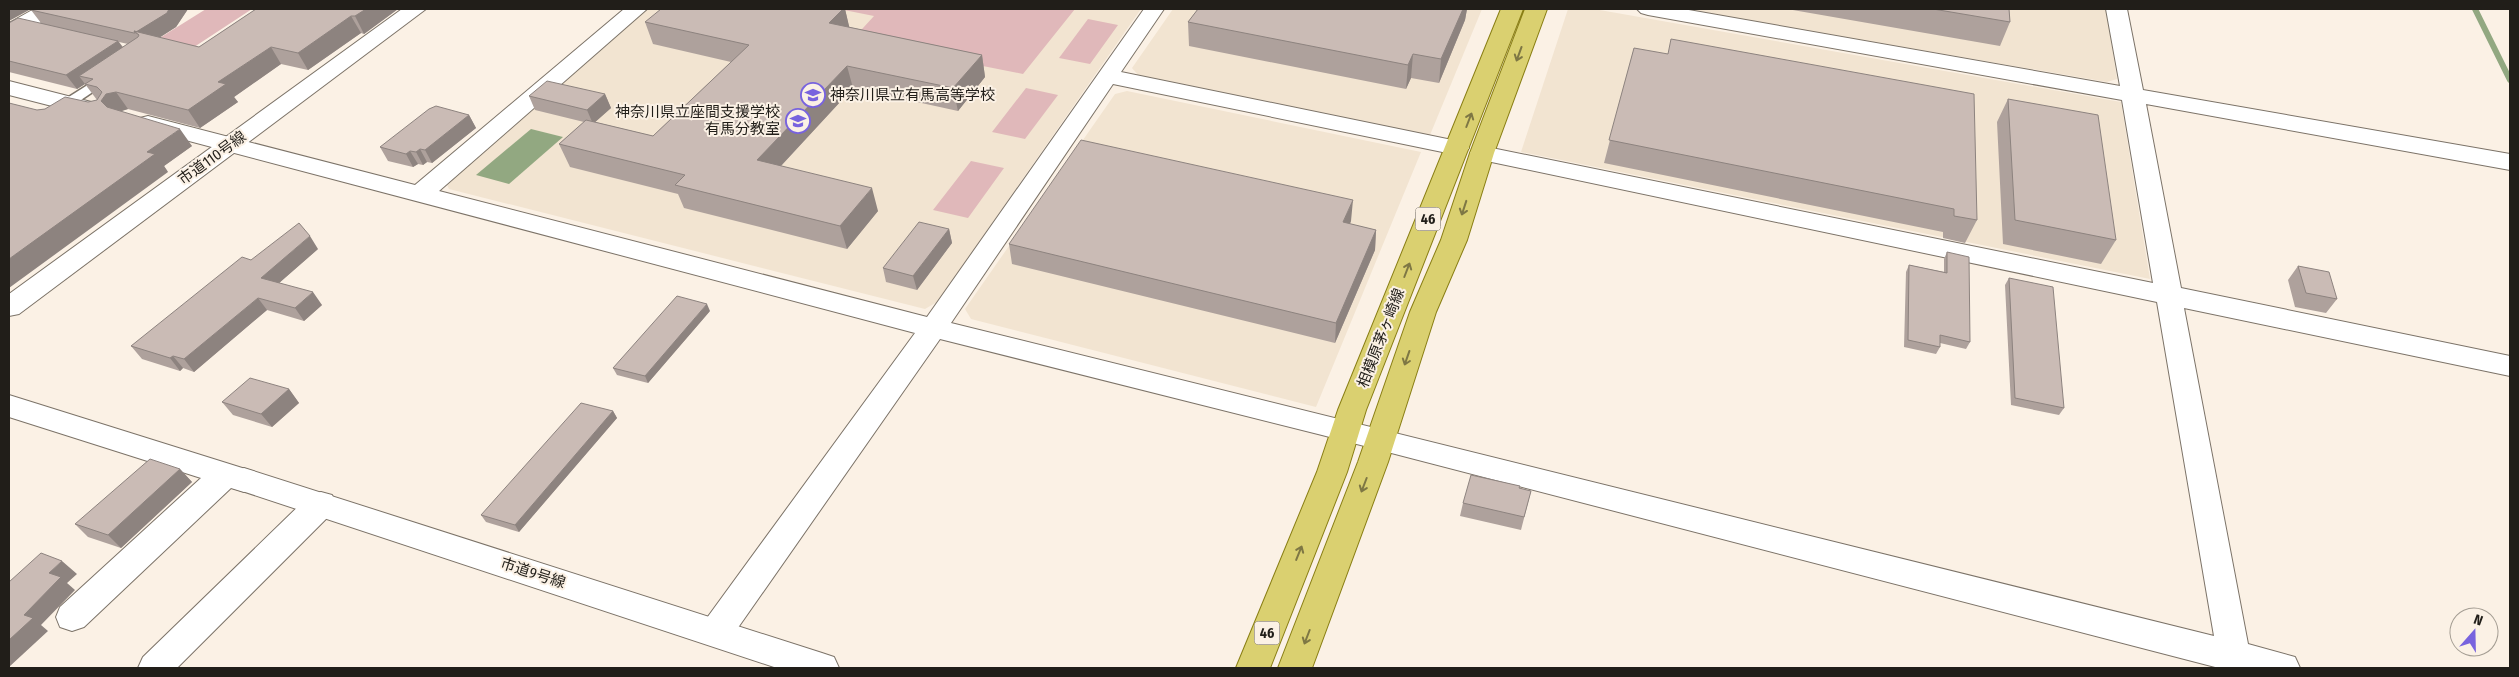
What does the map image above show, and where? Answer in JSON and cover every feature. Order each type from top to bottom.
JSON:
[{"type":"main road","name":"相模原茅ヶ崎線","points":[[1253,668],[1332,472],[1346,430],[1419,240],[1483,154],[1512,9]]},
{"type":"main road","name":"相模原茅ヶ崎線","points":[[1295,668],[1380,439],[1423,312],[1454,240],[1536,9]]},
{"type":"street","points":[[22,29],[48,9]]},
{"type":"street","name":"市道110号線","points":[[9,308],[415,9]]},
{"type":"street","points":[[421,193],[636,9]]},
{"type":"street","points":[[716,632],[933,328],[1154,9]]},
{"type":"street","points":[[1648,9],[2510,162]]},
{"type":"street","points":[[2117,9],[2235,662]]},
{"type":"street","points":[[1106,76],[2510,366]]},
{"type":"street","points":[[9,88],[101,111]]},
{"type":"street","points":[[128,118],[933,328],[1346,430],[2235,662],[2282,668]]},
{"type":"street","name":"市道9号線","points":[[9,406],[321,504],[822,668]]},
{"type":"street","points":[[72,617],[235,477]]},
{"type":"street","points":[[155,668],[321,504]]},
{"type":"lane","points":[[68,103],[113,73]]},
{"type":"shaded area","points":[[206,9],[252,9],[188,51],[150,44]]},
{"type":"shaded area","name":"神奈川県立有馬高等学校","points":[[645,9],[1141,9],[937,302],[925,309],[449,189],[445,181]]},
{"type":"shaded area","points":[[839,9],[1075,9],[1023,74],[852,40],[874,16]]},
{"type":"shaded area","points":[[1173,9],[1482,9],[1430,135],[1138,75],[1132,68]]},
{"type":"shaded area","points":[[1568,9],[1594,9],[2121,102],[2150,279],[1521,152]]},
{"type":"shaded area","points":[[1682,9],[2106,9],[2117,79],[2107,82]]},
{"type":"shaded area","points":[[1088,19],[1118,25],[1090,64],[1059,58]]},
{"type":"shaded area","points":[[1026,88],[1058,95],[1025,139],[992,132]]},
{"type":"shaded area","points":[[1127,91],[1421,152],[1316,407],[971,319],[965,309],[1115,94]]},
{"type":"shaded area","points":[[531,129],[563,137],[509,184],[476,175]]},
{"type":"shaded area","points":[[971,161],[1004,168],[968,218],[933,210]]},
{"type":"building","points":[[169,9],[167,13],[136,32],[134,31],[134,33],[31,10]]},
{"type":"building","points":[[256,9],[366,9],[355,16],[351,16],[298,53],[271,47],[218,82],[226,84],[188,110],[116,92],[106,94],[101,101],[107,107],[180,129],[147,152],[155,154],[9,259],[9,103],[37,110],[45,109],[65,97],[88,102],[97,100],[102,92],[97,87],[85,84],[93,79],[79,76],[138,37],[139,35],[134,31],[199,47]]},
{"type":"building","points":[[661,9],[843,9],[829,23],[982,55],[953,88],[847,66],[757,160],[872,188],[840,226],[675,185],[685,175],[559,144],[586,120],[653,136],[749,45],[645,22]]},
{"type":"building","points":[[1198,9],[1463,9],[1441,59],[1413,54],[1408,65],[1188,22]]},
{"type":"building","points":[[1933,9],[2009,9],[2010,22]]},
{"type":"building","points":[[18,18],[118,41],[66,75],[9,61],[9,23]]},
{"type":"building","points":[[1671,39],[1974,94],[1977,220],[1954,216],[1954,209],[1609,140],[1634,48],[1668,54]]},
{"type":"building","points":[[547,81],[605,94],[587,110],[529,96]]},
{"type":"building","points":[[2008,99],[2098,115],[2116,240],[2015,220]]},
{"type":"building","points":[[436,106],[469,115],[425,150],[410,151],[406,154],[380,147],[429,109]]},
{"type":"building","points":[[1081,140],[1353,200],[1343,222],[1376,230],[1336,323],[1009,244]]},
{"type":"building","points":[[919,222],[949,229],[913,276],[883,268]]},
{"type":"building","points":[[299,223],[310,236],[261,278],[313,292],[295,308],[258,298],[184,359],[173,356],[170,358],[131,346],[242,257],[251,260]]},
{"type":"building","points":[[1947,252],[1969,257],[1970,342],[1940,335],[1940,347],[1908,340],[1909,265],[1947,273]]},
{"type":"building","points":[[2298,266],[2329,272],[2337,299],[2306,293]]},
{"type":"building","points":[[2009,278],[2053,287],[2064,408],[2015,398]]},
{"type":"building","points":[[677,296],[707,304],[645,376],[613,368]]},
{"type":"building","points":[[250,378],[289,389],[261,414],[222,402]]},
{"type":"building","points":[[581,403],[613,411],[515,525],[481,515]]},
{"type":"building","points":[[150,459],[180,469],[108,535],[75,524]]},
{"type":"building","points":[[1471,475],[1520,486],[1519,488],[1531,491],[1524,517],[1463,503]]},
{"type":"building","points":[[41,553],[62,561],[49,573],[61,577],[24,615],[33,618],[9,640],[9,582]]},
{"type":"waterway","points":[[2475,9],[2510,80]]},
{"type":"place","name":"神奈川県立有馬高等学校","points":[[813,95]]},
{"type":"place","name":"神奈川県立座間支援学校 有馬分教室","points":[[798,121]]}]
